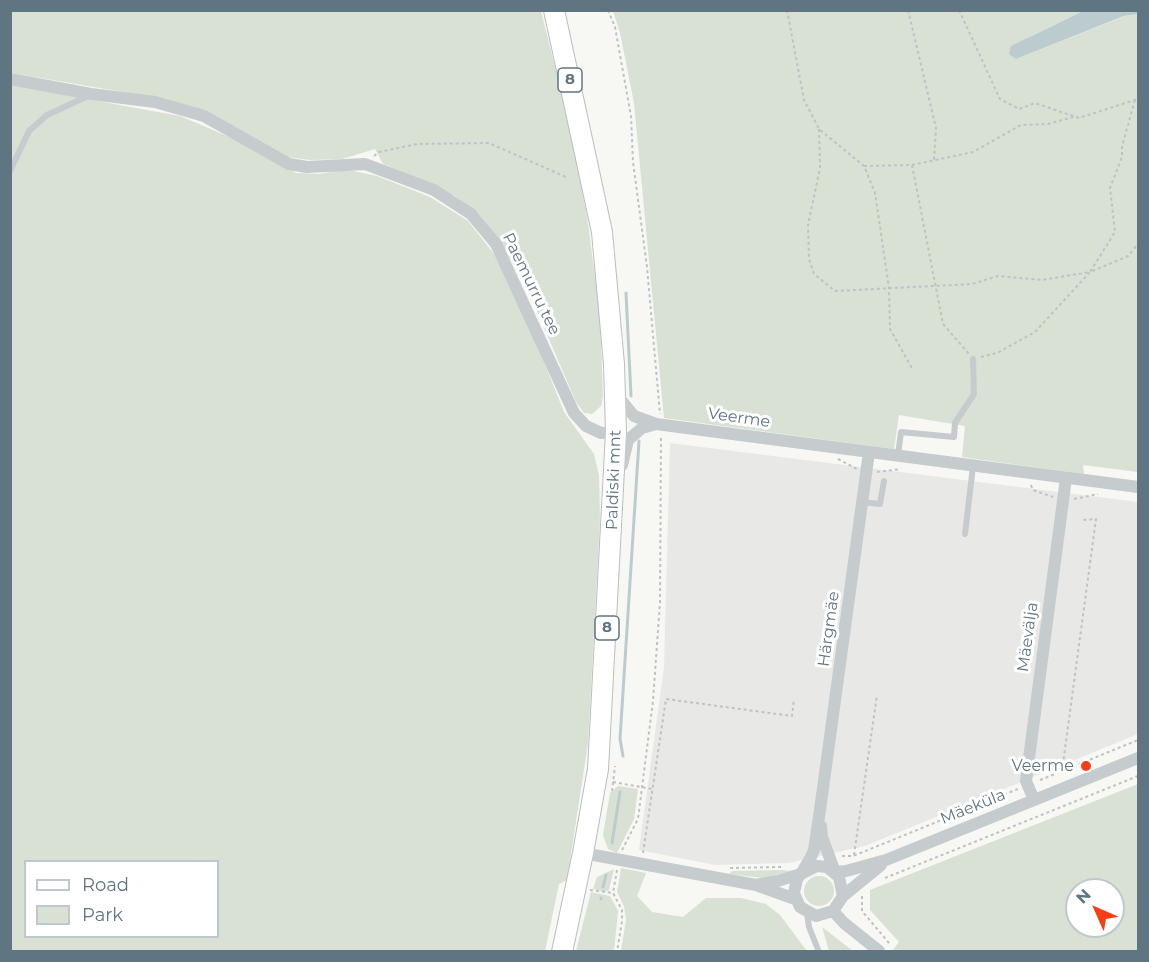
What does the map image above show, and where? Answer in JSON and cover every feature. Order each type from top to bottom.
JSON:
[{"type":"main road","name":"Paldiski mnt","points":[[554,10],[602,232],[615,391],[616,432],[615,487],[598,769],[584,853],[562,951]]},
{"type":"street","name":"Paemurru tee","points":[[10,79],[91,94],[155,102],[204,116],[289,164],[307,167],[365,164],[434,190],[471,214],[496,244],[574,413],[586,426],[602,433],[616,432]]},
{"type":"street","name":"Veerme","points":[[615,391],[629,412],[658,424],[1138,488]]},
{"type":"street","points":[[615,487],[628,440],[642,428],[658,424]]},
{"type":"street","name":"Härgmäe","points":[[801,874],[814,850],[869,452]]},
{"type":"street","name":"Mäevälja","points":[[1034,800],[1026,781],[1066,478]]},
{"type":"street","name":"Mäeküla","points":[[835,872],[886,860],[1138,758]]},
{"type":"street","name":"Härgmäe","points":[[820,810],[822,837],[835,872]]},
{"type":"street","points":[[584,853],[620,856],[756,885],[795,899],[807,913],[825,915],[833,912],[843,896],[843,883],[835,872],[817,866],[801,874],[756,885]]},
{"type":"street","name":"Mäeküla","points":[[843,896],[857,868]]},
{"type":"street","points":[[795,899],[794,886],[801,874]]},
{"type":"street","points":[[833,912],[879,951]]},
{"type":"lane","points":[[10,171],[29,131],[47,115],[91,94]]},
{"type":"lane","points":[[898,455],[902,432],[954,437],[955,423],[974,394],[973,359]]},
{"type":"lane","points":[[965,534],[974,465]]},
{"type":"lane","points":[[862,502],[880,504],[884,481]]},
{"type":"lane","points":[[807,913],[809,927],[819,951]]},
{"type":"path","points":[[608,10],[615,27],[631,116],[633,162],[647,267],[658,424],[660,602],[653,701],[638,819],[620,856],[614,893],[622,910],[617,951]]},
{"type":"path","points":[[787,10],[804,100],[819,129],[864,166],[875,193],[889,288],[890,329],[913,370]]},
{"type":"path","points":[[908,10],[936,128],[934,160]]},
{"type":"path","points":[[959,10],[1000,99],[1019,110],[1035,103],[1079,118],[1137,100]]},
{"type":"path","points":[[912,165],[944,324],[973,359],[997,352],[1035,332],[1090,272],[1115,232],[1110,188],[1122,157],[1122,146],[1137,100]]},
{"type":"path","points":[[864,166],[912,165],[934,160],[979,149],[1021,125],[1048,124],[1074,116]]},
{"type":"path","points":[[819,129],[820,168],[808,225],[809,259],[814,273],[835,291],[972,284],[998,276],[1042,280],[1090,272],[1128,256],[1138,244]]},
{"type":"path","points":[[365,164],[379,152],[417,144],[489,143],[566,177]]},
{"type":"path","points":[[854,469],[857,477]]},
{"type":"path","points":[[1062,771],[1096,519],[1081,520]]},
{"type":"path","points":[[877,695],[856,850],[857,868],[865,888],[862,890],[862,911],[889,943]]},
{"type":"path","points":[[643,856],[666,699],[792,716],[795,699]]},
{"type":"path","points":[[1040,780],[1138,740]]},
{"type":"path","points":[[612,791],[615,766]]},
{"type":"path","points":[[880,879],[1138,776]]},
{"type":"path","points":[[613,782],[652,789]]},
{"type":"path","points":[[857,868],[1018,789]]},
{"type":"path","points":[[828,852],[857,868]]},
{"type":"path","points":[[620,856],[632,854]]},
{"type":"path","points":[[729,868],[785,867]]},
{"type":"shaded area","points":[[1083,11],[1138,11],[1138,14],[1124,16],[1016,59],[1009,54],[1011,46]]},
{"type":"shaded area","points":[[670,443],[1138,502],[1138,734],[865,846],[789,863],[715,865],[639,850],[664,667]]},
{"type":"green space","points":[[10,11],[541,11],[572,135],[588,223],[600,316],[603,396],[601,406],[592,414],[584,413],[576,402],[530,295],[498,238],[479,214],[455,196],[383,164],[375,149],[342,159],[310,160],[288,157],[214,115],[135,94],[11,73]]},
{"type":"green space","points":[[613,11],[1083,11],[1031,36],[1016,59],[1125,16],[1138,14],[1138,472],[1083,465],[1084,474],[962,457],[965,426],[899,415],[894,449],[664,418],[634,103],[620,33]]},
{"type":"green space","points":[[10,85],[180,116],[234,139],[296,173],[320,174],[344,169],[377,176],[430,197],[468,221],[494,254],[536,342],[564,412],[594,454],[599,476],[600,520],[588,743],[567,880],[559,884],[545,951],[11,951]]},
{"type":"green space","points":[[1138,784],[1138,951],[892,951],[899,942],[870,910],[870,890]]},
{"type":"green space","points":[[618,786],[638,789],[634,819],[617,853],[608,849],[603,835],[610,793]]},
{"type":"green space","points":[[621,868],[646,873],[637,896],[652,912],[683,917],[706,898],[741,898],[766,904],[780,915],[807,951],[621,951],[626,920],[624,906],[617,892]]},
{"type":"green space","points":[[614,869],[609,890],[605,892],[593,889],[597,877]]},
{"type":"green space","points":[[732,871],[790,871],[763,878],[729,874]]},
{"type":"green space","points":[[819,876],[829,881],[834,891],[829,901],[819,906],[809,901],[804,891],[809,881]]},
{"type":"green space","points":[[591,892],[610,896],[618,911],[614,951],[576,951]]},
{"type":"green space","points":[[822,927],[853,951],[829,951]]},
{"type":"waterway","points":[[626,293],[631,396]]},
{"type":"waterway","points":[[623,756],[620,739],[639,441]]},
{"type":"waterway","points":[[612,843],[620,792]]},
{"type":"waterway","points":[[603,887],[606,875]]},
{"type":"place","name":"Veerme","points":[[1086,766]]}]
